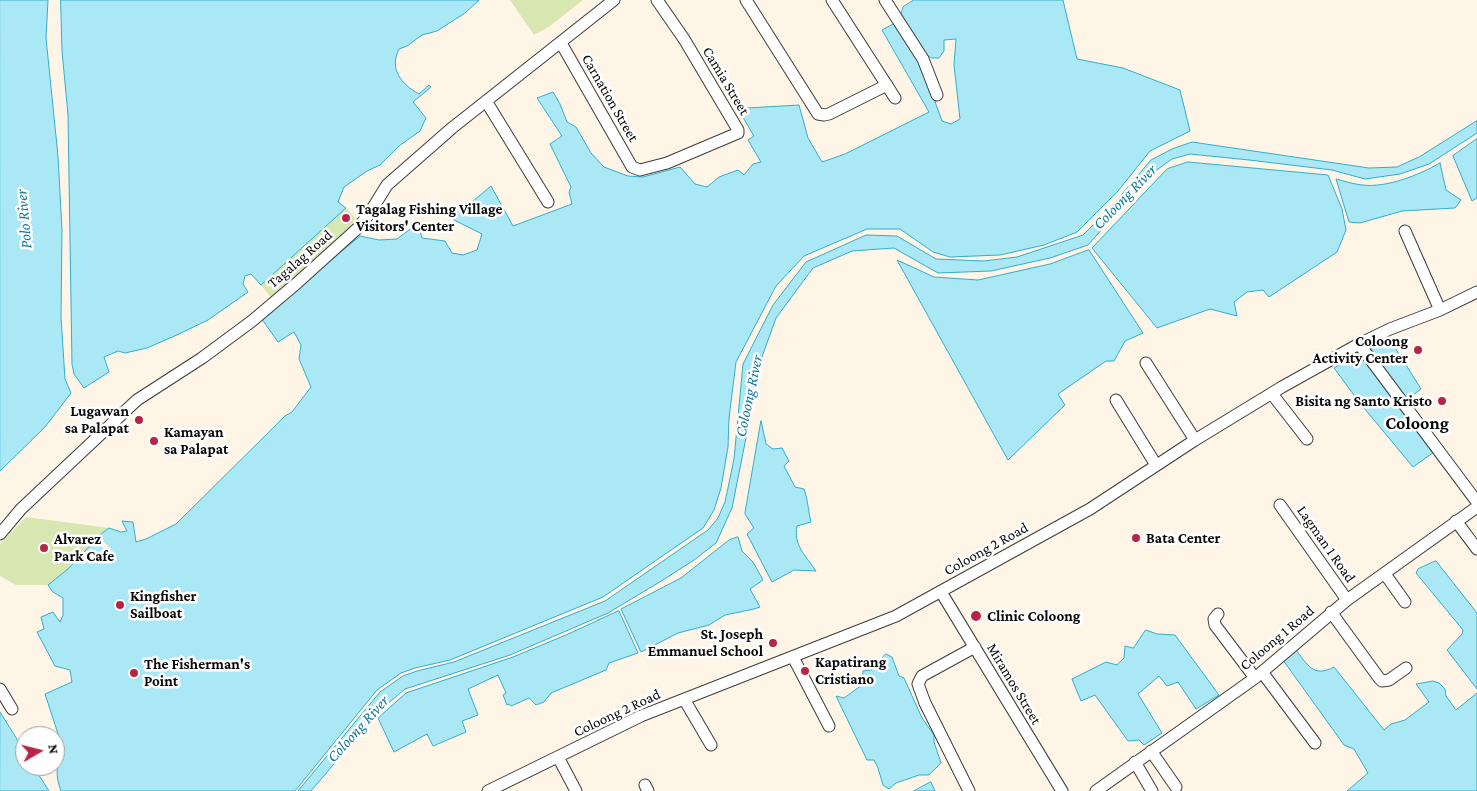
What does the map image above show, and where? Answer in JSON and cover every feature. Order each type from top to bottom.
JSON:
[{"type":"street","name":"Tagalag Road","points":[[0,534],[21,509],[137,400],[202,358],[252,321],[298,283],[358,228],[387,185],[486,100],[614,0]]},
{"type":"street","name":"Camia Street","points":[[632,167],[640,170],[667,163],[738,133],[684,38],[657,0]]},
{"type":"street","points":[[746,0],[818,114],[824,116],[829,114],[887,84]]},
{"type":"street","points":[[832,0],[895,98]]},
{"type":"street","points":[[884,0],[923,59],[937,95]]},
{"type":"street","name":"Carnation Street","points":[[561,43],[632,167]]},
{"type":"street","points":[[486,100],[548,202]]},
{"type":"street","points":[[1405,231],[1440,310]]},
{"type":"street","name":"Coloong 2 Road","points":[[488,791],[641,716],[896,616],[1090,509],[1195,440],[1359,344],[1390,329],[1440,310],[1477,292]]},
{"type":"street","points":[[1359,344],[1477,502]]},
{"type":"street","points":[[1146,363],[1195,440]]},
{"type":"street","points":[[1272,394],[1307,439]]},
{"type":"street","points":[[1116,400],[1156,465]]},
{"type":"street","name":"Lagman 1 Road","points":[[1280,505],[1347,600]]},
{"type":"street","name":"Coloong 1 Road","points":[[1098,790],[1259,675],[1331,612],[1477,507]]},
{"type":"street","points":[[1456,522],[1477,548]]},
{"type":"street","points":[[1385,574],[1405,602]]},
{"type":"street","name":"Miramos Street","points":[[941,592],[1062,791]]},
{"type":"street","points":[[1331,612],[1382,681],[1389,680],[1406,668]]},
{"type":"street","points":[[1218,614],[1214,620],[1215,625],[1315,743]]},
{"type":"street","points":[[969,791],[925,703],[918,684],[922,676],[975,647]]},
{"type":"street","points":[[793,657],[829,726]]},
{"type":"street","points":[[0,689],[12,709]]},
{"type":"street","points":[[684,699],[711,745]]},
{"type":"street","points":[[1151,751],[1176,787]]},
{"type":"street","points":[[558,757],[576,791]]},
{"type":"street","points":[[1135,762],[1152,791]]},
{"type":"green space","points":[[510,0],[583,0],[550,26],[534,35]]},
{"type":"green space","points":[[346,208],[358,221],[272,299],[261,285]]},
{"type":"green space","name":"Alvarez Park Cafe","points":[[26,517],[109,528],[68,569],[48,585],[16,585],[0,576],[0,544]]},
{"type":"water","name":"Polo River","points":[[0,0],[48,0],[46,38],[58,156],[62,230],[61,317],[65,379],[71,393],[45,427],[0,471]]},
{"type":"water","points":[[61,0],[479,0],[465,13],[437,31],[422,35],[407,46],[399,49],[395,63],[398,75],[402,81],[419,94],[429,85],[431,87],[413,102],[426,118],[420,131],[399,146],[380,165],[367,171],[344,187],[338,202],[346,208],[261,285],[251,274],[245,276],[243,284],[248,292],[208,320],[147,348],[125,353],[118,351],[104,357],[109,372],[84,388],[74,374],[72,364],[68,115],[62,51]]},
{"type":"water","points":[[914,0],[1063,0],[1077,59],[1123,68],[1180,90],[1190,131],[1150,151],[1118,191],[1077,232],[1044,245],[1000,255],[950,257],[933,252],[900,229],[867,229],[804,256],[776,286],[736,362],[729,418],[728,447],[721,488],[714,510],[703,528],[603,597],[450,660],[401,673],[377,690],[295,791],[61,791],[58,776],[65,776],[65,726],[55,726],[45,694],[72,682],[70,670],[55,666],[37,632],[44,629],[41,617],[53,612],[60,622],[63,615],[63,598],[53,592],[48,585],[68,569],[109,528],[121,532],[127,531],[122,521],[133,522],[136,542],[176,524],[285,416],[292,412],[311,387],[299,359],[301,345],[294,332],[278,342],[261,318],[360,236],[379,240],[397,239],[418,223],[422,238],[445,241],[452,253],[463,255],[477,250],[482,234],[454,220],[454,211],[460,204],[472,202],[491,186],[513,226],[572,204],[569,192],[571,187],[550,144],[562,136],[537,98],[553,92],[567,122],[576,127],[591,153],[604,167],[628,176],[643,177],[680,167],[695,184],[707,187],[719,177],[738,170],[744,175],[753,164],[761,162],[748,140],[754,136],[741,114],[747,108],[799,105],[808,138],[822,162],[845,154],[929,112],[882,30],[897,22],[924,71],[942,121],[951,124],[960,119],[954,65],[956,39],[944,40],[944,51],[939,58],[925,55],[901,14],[903,7]]},
{"type":"water","name":"Coloong River","points":[[1477,121],[1477,133],[1429,164],[1400,174],[1365,179],[1332,170],[1249,160],[1190,154],[1172,159],[1151,174],[1088,245],[1050,258],[991,271],[938,273],[894,248],[852,251],[813,268],[776,318],[759,365],[748,412],[747,433],[732,508],[716,543],[694,560],[608,613],[510,655],[405,689],[379,711],[311,791],[298,791],[380,692],[403,676],[454,662],[605,601],[708,530],[718,518],[725,502],[734,459],[743,364],[773,305],[806,262],[866,235],[897,236],[936,259],[984,261],[1017,257],[1083,235],[1111,207],[1151,160],[1172,149],[1192,142],[1369,168],[1397,167],[1419,157]]},
{"type":"water","points":[[1477,139],[1477,198],[1472,201],[1453,156]]},
{"type":"water","points":[[1188,162],[1328,175],[1342,209],[1346,230],[1337,252],[1269,297],[1263,290],[1247,292],[1234,302],[1237,316],[1210,309],[1157,328],[1092,248],[1167,169]]},
{"type":"water","points":[[1440,163],[1446,190],[1461,200],[1455,208],[1402,211],[1360,223],[1349,222],[1336,179],[1362,185],[1382,185],[1413,176]]},
{"type":"water","points":[[1089,250],[1143,333],[1125,341],[1114,361],[1106,361],[1058,394],[1065,405],[1008,460],[897,260],[934,277],[978,280],[1050,264]]},
{"type":"water","points":[[1386,333],[1421,389],[1406,400],[1368,344]]},
{"type":"water","points":[[1354,348],[1434,452],[1413,467],[1359,402],[1334,368],[1341,364],[1337,359]]},
{"type":"water","points":[[761,421],[766,444],[773,449],[782,448],[789,461],[784,466],[795,487],[804,489],[811,522],[797,526],[796,533],[801,550],[816,571],[794,570],[772,582],[747,534],[754,528],[745,514]]},
{"type":"water","points":[[738,537],[742,551],[753,562],[763,580],[750,589],[760,607],[725,615],[709,625],[678,633],[641,652],[621,609],[681,578],[729,540]]},
{"type":"water","points":[[1436,561],[1477,613],[1477,689],[1447,650],[1462,634],[1463,630],[1416,573],[1418,569]]},
{"type":"water","points":[[619,611],[638,653],[609,663],[606,670],[551,693],[544,702],[536,705],[529,698],[511,706],[507,705],[503,695],[506,693],[498,675],[468,689],[478,715],[462,721],[466,732],[433,746],[427,734],[394,752],[378,718],[406,693],[513,657]]},
{"type":"water","points":[[1146,630],[1157,634],[1175,635],[1219,695],[1196,709],[1178,682],[1167,686],[1159,676],[1138,694],[1162,733],[1144,745],[1139,740],[1128,741],[1095,695],[1081,701],[1072,679],[1106,662],[1117,665],[1124,658],[1125,646],[1133,648]]},
{"type":"water","points":[[1295,649],[1308,665],[1316,670],[1327,670],[1334,667],[1384,730],[1391,724],[1405,720],[1429,702],[1416,684],[1433,681],[1439,683],[1445,689],[1446,696],[1456,710],[1477,693],[1477,791],[1347,791],[1368,773],[1354,749],[1344,745],[1283,660]]},
{"type":"water","points":[[886,654],[892,657],[899,676],[904,678],[922,718],[934,735],[934,742],[941,763],[929,775],[919,775],[896,783],[889,789],[883,785],[874,760],[867,760],[836,696],[844,698],[862,685],[863,671],[871,670]]},
{"type":"water","points":[[0,712],[15,736],[15,776],[39,776],[49,791],[0,791]]},
{"type":"water","points":[[931,782],[935,791],[914,791]]},
{"type":"pier","points":[[97,535],[111,549],[108,553],[94,539]]},
{"type":"place","name":"Tagalag Fishing Village Visitors' Center","points":[[346,218]]},
{"type":"place","name":"Coloong Activity Center","points":[[1418,350]]},
{"type":"place","name":"Bisita ng Santo Kristo","points":[[1442,401]]},
{"type":"place","name":"Lugawan sa Palapat","points":[[139,420]]},
{"type":"place","name":"Kamayan sa Palapat","points":[[154,441]]},
{"type":"place","name":"Bata Center","points":[[1136,538]]},
{"type":"place","name":"Alvarez Park Cafe","points":[[44,548]]},
{"type":"place","name":"Kingfisher Sailboat","points":[[120,605]]},
{"type":"place","name":"Clinic Coloong","points":[[976,616]]},
{"type":"place","name":"St. Joseph Emmanuel School","points":[[773,643]]},
{"type":"place","name":"Kapatirang Cristiano","points":[[805,671]]},
{"type":"place","name":"The Fisherman's Point","points":[[134,673]]},
{"type":"district","name":"Coloong","points":[[1417,423]]}]
